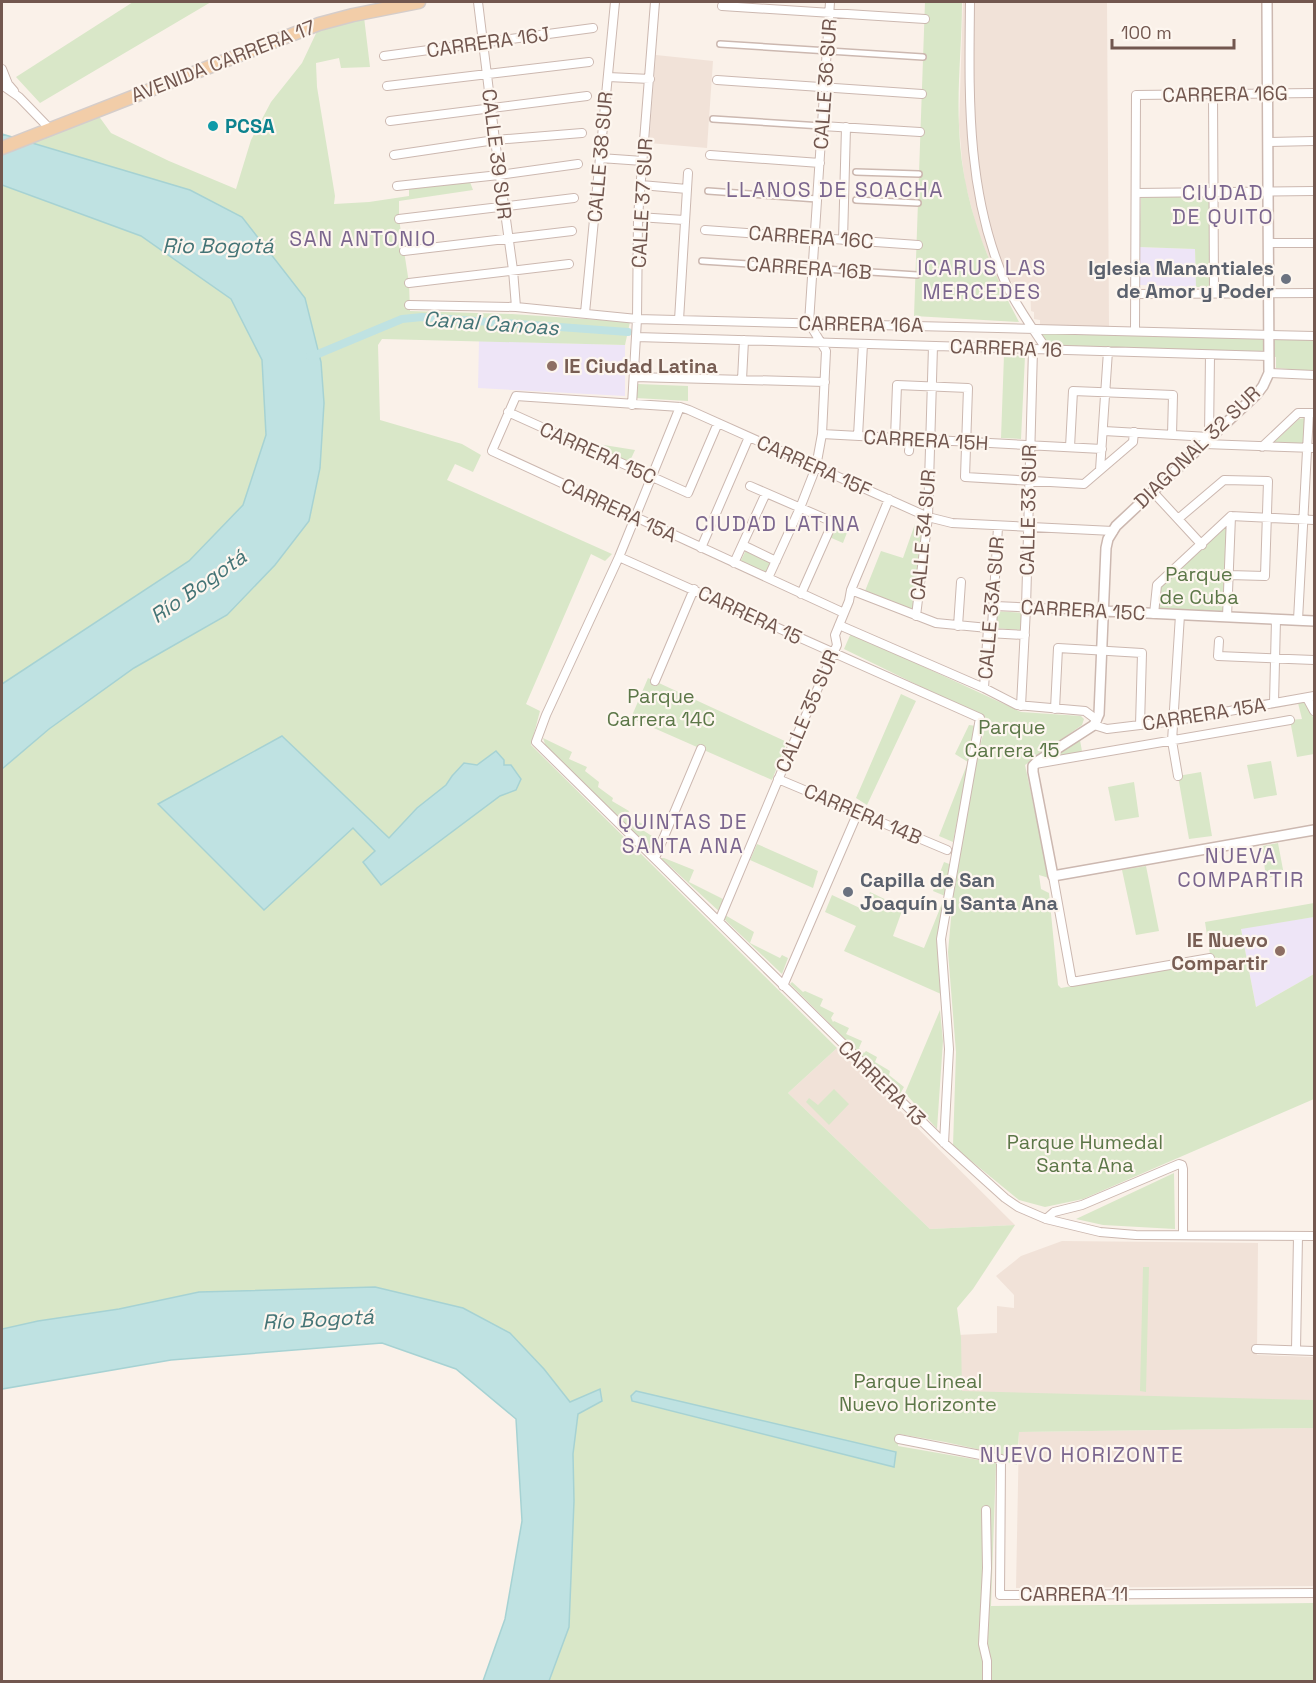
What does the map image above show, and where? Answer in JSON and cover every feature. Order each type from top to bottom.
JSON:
[{"type":"main road","name":"AVENIDA CARRERA 17","points":[[2,148],[364,7],[419,2]]},
{"type":"street","name":"CALLE 39 SUR","points":[[478,2],[516,307]]},
{"type":"street","name":"CALLE 38 SUR","points":[[585,313],[615,2]]},
{"type":"street","name":"CALLE 37 SUR","points":[[632,405],[637,319],[638,217],[655,2]]},
{"type":"street","name":"CALLE 36 SUR","points":[[809,323],[830,2]]},
{"type":"street","points":[[970,2],[969,96],[975,175],[991,242],[1007,285],[1047,350]]},
{"type":"street","points":[[1267,2],[1269,373],[1314,375]]},
{"type":"street","points":[[723,6],[925,19]]},
{"type":"street","name":"CARRERA 16J","points":[[384,56],[593,28]]},
{"type":"street","points":[[720,44],[923,57]]},
{"type":"street","points":[[387,86],[589,62]]},
{"type":"street","points":[[2,69],[8,84],[50,129]]},
{"type":"street","points":[[608,76],[650,79]]},
{"type":"street","points":[[717,80],[922,94]]},
{"type":"street","points":[[2,85],[19,97]]},
{"type":"street","name":"CARRERA 16G","points":[[1136,193],[1136,95],[1314,93]]},
{"type":"street","points":[[1213,94],[1214,293]]},
{"type":"street","points":[[390,121],[587,96]]},
{"type":"street","points":[[713,119],[920,132]]},
{"type":"street","points":[[843,240],[846,127]]},
{"type":"street","points":[[394,155],[495,140],[582,133]]},
{"type":"street","points":[[1268,142],[1314,141]]},
{"type":"street","points":[[711,155],[820,163]]},
{"type":"street","points":[[600,158],[643,161]]},
{"type":"street","points":[[397,186],[578,164]]},
{"type":"street","points":[[856,172],[919,174]]},
{"type":"street","points":[[679,320],[688,173]]},
{"type":"street","points":[[641,185],[687,189]]},
{"type":"street","points":[[708,191],[817,199]]},
{"type":"street","points":[[1135,331],[1136,193],[1314,191]]},
{"type":"street","points":[[399,219],[574,198]]},
{"type":"street","points":[[856,200],[918,203]]},
{"type":"street","points":[[638,217],[684,220]]},
{"type":"street","name":"CARRERA 16C","points":[[705,230],[918,245]]},
{"type":"street","points":[[404,251],[572,231]]},
{"type":"street","points":[[1268,243],[1314,243]]},
{"type":"street","name":"CARRERA 16B","points":[[702,261],[917,275]]},
{"type":"street","points":[[409,283],[569,264]]},
{"type":"street","points":[[1135,294],[1314,293]]},
{"type":"street","name":"CARRERA 16A","points":[[409,306],[516,307],[637,319],[1314,336]]},
{"type":"street","points":[[768,578],[816,467],[822,434],[826,351],[809,323]]},
{"type":"street","name":"CARRERA 16","points":[[636,337],[1269,356]]},
{"type":"street","points":[[742,380],[744,340]]},
{"type":"street","points":[[858,436],[863,344]]},
{"type":"street","name":"CALLE 34 SUR","points":[[916,616],[928,517],[933,346]]},
{"type":"street","name":"CALLE 33 SUR","points":[[1021,706],[1033,349]]},
{"type":"street","points":[[1100,470],[1108,351]]},
{"type":"street","points":[[1207,441],[1210,354]]},
{"type":"street","name":"DIAGONAL 32 SUR","points":[[1104,611],[1106,548],[1113,531],[1122,519],[1257,394],[1269,373]]},
{"type":"street","points":[[634,376],[825,382]]},
{"type":"street","points":[[895,438],[897,385],[968,388],[965,477],[1084,484],[1133,442],[1134,432]]},
{"type":"street","points":[[1070,447],[1073,391],[1173,394],[1172,435]]},
{"type":"street","name":"CARRERA 15F","points":[[507,412],[516,396],[680,407],[928,517],[952,524],[1113,531]]},
{"type":"street","points":[[619,557],[680,407]]},
{"type":"street","name":"CARRERA 15A","points":[[507,412],[492,451],[844,613]]},
{"type":"street","name":"CARRERA 15C","points":[[507,412],[688,493],[718,423]]},
{"type":"street","points":[[1262,447],[1298,412],[1312,413],[1299,620]]},
{"type":"street","points":[[1104,430],[1172,435],[1262,447],[1311,448]]},
{"type":"street","name":"CARRERA 15H","points":[[822,434],[1102,449]]},
{"type":"street","points":[[701,548],[749,437]]},
{"type":"street","points":[[909,452],[910,439]]},
{"type":"street","points":[[1178,519],[1224,480],[1268,481],[1265,576],[1229,575]]},
{"type":"street","points":[[750,486],[833,522],[801,594]]},
{"type":"street","points":[[1153,492],[1202,545]]},
{"type":"street","points":[[734,564],[766,493]]},
{"type":"street","name":"CALLE 35 SUR","points":[[719,921],[778,778],[837,645],[835,635],[849,601],[850,590],[889,500]]},
{"type":"street","points":[[1154,614],[1157,585],[1231,516],[1314,520]]},
{"type":"street","points":[[1227,617],[1231,516]]},
{"type":"street","name":"CALLE 33A SUR","points":[[984,688],[988,630],[992,627],[995,606],[999,527]]},
{"type":"street","points":[[742,546],[776,561]]},
{"type":"street","name":"CARRERA 15","points":[[619,557],[980,718],[941,939],[949,1049],[944,1143]]},
{"type":"street","name":"CARRERA 13","points":[[619,557],[546,715],[536,742],[783,986],[944,1143],[1018,1208],[1046,1219],[1100,1232],[1314,1236]]},
{"type":"street","points":[[958,627],[961,582]]},
{"type":"street","points":[[655,681],[694,589]]},
{"type":"street","points":[[850,590],[936,623],[1025,635]]},
{"type":"street","name":"CARRERA 15C","points":[[995,606],[1314,621]]},
{"type":"street","points":[[1104,611],[1101,702],[1096,722],[1034,765],[1033,772],[1072,982],[1210,958]]},
{"type":"street","points":[[1178,776],[1173,722],[1180,615]]},
{"type":"street","points":[[1274,703],[1276,619]]},
{"type":"street","name":"CARRERA 15A","points":[[839,625],[1021,706],[1085,711],[1101,729],[1173,722],[1311,697]]},
{"type":"street","points":[[1219,641],[1218,656],[1314,660]]},
{"type":"street","points":[[1055,709],[1058,648],[1142,653],[1140,725]]},
{"type":"street","points":[[1311,697],[1314,711]]},
{"type":"street","points":[[1034,765],[1290,720]]},
{"type":"street","points":[[655,858],[700,749]]},
{"type":"street","name":"CARRERA 14B","points":[[778,778],[947,850]]},
{"type":"street","points":[[783,986],[858,812]]},
{"type":"street","points":[[1053,876],[1314,830]]},
{"type":"street","points":[[1046,1219],[1054,1212],[1082,1205],[1173,1165],[1182,1165],[1183,1235]]},
{"type":"street","points":[[1069,1209],[1070,1225]]},
{"type":"street","points":[[1296,1350],[1298,1236]]},
{"type":"street","points":[[1256,1349],[1314,1351]]},
{"type":"street","name":"CARRERA 11","points":[[899,1439],[996,1457],[1000,1460],[1000,1595],[1314,1593]]},
{"type":"street","points":[[986,1510],[987,1568],[983,1644],[987,1661],[987,1682]]},
{"type":"shaded area","name":"ICARUS LAS MERCEDES","points":[[963,2],[1107,2],[1109,327],[1040,325],[1040,320],[1034,319],[1034,312],[1031,311],[1030,285],[1013,285],[1012,282],[1000,287],[977,229],[965,183],[962,160],[959,125]]},
{"type":"shaded area","points":[[656,55],[713,61],[707,148],[649,143]]},
{"type":"shaded area","points":[[1139,247],[1195,249],[1196,287],[1140,285]]},
{"type":"shaded area","name":"IE Ciudad Latina","points":[[479,341],[625,345],[625,396],[478,388]]},
{"type":"shaded area","name":"IE Nuevo Compartir","points":[[1314,917],[1314,974],[1256,1007],[1241,928]]},
{"type":"shaded area","points":[[837,1048],[1015,1225],[930,1229],[788,1093]]},
{"type":"shaded area","points":[[1062,1241],[1258,1243],[1257,1355],[1314,1357],[1314,1401],[959,1395],[958,1335],[997,1333],[997,1306],[1014,1308],[1014,1295],[996,1276],[1021,1256]]},
{"type":"shaded area","points":[[1314,1428],[1314,1586],[1016,1588],[1019,1432]]},
{"type":"green space","points":[[133,2],[211,2],[40,103],[16,77]]},
{"type":"green space","points":[[925,2],[962,2],[959,111],[965,178],[970,203],[986,251],[1019,322],[914,316]]},
{"type":"green space","name":"Parque Lineal Nuevo Horizonte","points":[[364,17],[370,67],[341,68],[339,58],[316,63],[317,87],[335,196],[334,204],[409,196],[409,188],[470,182],[473,190],[399,201],[410,311],[512,314],[630,322],[625,345],[382,339],[378,345],[380,420],[462,444],[481,455],[473,472],[455,464],[447,480],[612,554],[605,561],[591,554],[526,704],[540,711],[531,745],[837,1048],[788,1093],[930,1229],[1015,1225],[973,1289],[957,1308],[961,1338],[962,1391],[1314,1400],[1314,1428],[1019,1432],[1017,1465],[1007,1462],[1004,1455],[899,1434],[898,1446],[996,1463],[991,1606],[1314,1603],[1314,1681],[549,1681],[569,1627],[573,1454],[578,1414],[601,1401],[570,1402],[544,1369],[509,1332],[119,1309],[38,1321],[2,1329],[2,769],[49,729],[134,668],[226,615],[275,565],[309,521],[320,468],[324,403],[321,362],[305,298],[190,190],[30,143],[98,115],[111,133],[169,161],[236,189],[251,140],[271,102],[302,63],[319,27]]},
{"type":"green space","points":[[2,185],[141,236],[231,299],[262,360],[266,435],[243,505],[189,561],[2,684]]},
{"type":"green space","points":[[1141,197],[1211,197],[1210,287],[1196,287],[1195,249],[1139,247]]},
{"type":"green space","points":[[1041,331],[1314,336],[1314,371],[1276,368],[1276,357],[1269,356],[1047,350]]},
{"type":"green space","points":[[1004,355],[1025,356],[1021,439],[1001,438]]},
{"type":"green space","points":[[638,384],[688,386],[688,401],[636,398]]},
{"type":"green space","points":[[1305,418],[1304,444],[1272,444],[1299,419]]},
{"type":"green space","points":[[585,442],[635,450],[629,463]]},
{"type":"green space","points":[[833,522],[848,530],[843,543],[827,536]]},
{"type":"green space","points":[[915,524],[925,527],[913,612],[865,591],[881,551],[903,558]]},
{"type":"green space","name":"Parque de Cuba","points":[[1228,525],[1223,611],[1158,608],[1159,588]]},
{"type":"green space","points":[[746,550],[771,561],[765,575],[740,562]]},
{"type":"green space","points":[[994,611],[1024,613],[1022,630],[994,628]]},
{"type":"green space","points":[[851,633],[1021,712],[1081,716],[1084,719],[1082,725],[1025,765],[1049,878],[1039,875],[1041,889],[1049,893],[1058,985],[1061,988],[1211,961],[1205,922],[1314,903],[1314,917],[1241,929],[1256,1007],[1314,974],[1314,1099],[1083,1199],[1045,1207],[1019,1200],[953,1146],[956,1052],[948,952],[954,885],[973,774],[987,719],[844,649]]},
{"type":"green space","name":"Parque Carrera 14C","points":[[648,678],[787,742],[772,780],[631,718]]},
{"type":"green space","points":[[901,694],[916,701],[867,805],[856,798]]},
{"type":"green space","points":[[1305,701],[1314,719],[1314,754],[1297,757],[1290,720],[1302,719],[1298,703]]},
{"type":"green space","points":[[969,725],[976,726],[953,842],[939,836],[968,762],[955,754]]},
{"type":"green space","points":[[543,738],[572,752],[569,759],[587,767],[585,771],[599,782],[598,787],[613,798],[612,801],[629,811],[627,816],[643,824],[641,829],[655,838],[652,850],[546,747]]},
{"type":"green space","points":[[1080,740],[1083,757],[1046,761]]},
{"type":"green space","points":[[1271,761],[1277,795],[1254,799],[1247,765]]},
{"type":"green space","points":[[1201,772],[1212,836],[1189,839],[1178,776]]},
{"type":"green space","points":[[1134,782],[1139,817],[1115,821],[1108,787]]},
{"type":"green space","points":[[1278,843],[1284,875],[1266,878],[1262,846]]},
{"type":"green space","points":[[757,844],[818,871],[813,888],[750,860]]},
{"type":"green space","points":[[661,858],[694,870],[689,882],[727,901],[722,914]]},
{"type":"green space","points":[[944,862],[952,865],[937,939],[941,994],[844,951],[856,926],[825,912],[832,895],[862,909],[870,892],[903,908],[893,936],[924,948],[945,896],[933,891]]},
{"type":"green space","points":[[1146,866],[1159,931],[1136,935],[1122,870]]},
{"type":"green space","points":[[725,915],[754,932],[750,943],[780,958],[782,955],[788,958],[782,974],[723,918]]},
{"type":"green space","points":[[792,982],[803,992],[823,999],[820,1006],[834,1013],[831,1018],[833,1022],[849,1028],[846,1034],[862,1041],[859,1048],[864,1053],[866,1051],[877,1057],[875,1062],[890,1071],[889,1075],[904,1087],[900,1094],[790,984]]},
{"type":"green space","points":[[940,1010],[943,1041],[937,1129],[905,1093]]},
{"type":"green space","points":[[834,1089],[849,1104],[829,1125],[806,1102],[809,1098],[818,1105]]},
{"type":"green space","points":[[1174,1173],[1175,1229],[1103,1225],[1076,1219]]},
{"type":"green space","points":[[1143,1267],[1149,1267],[1146,1392],[1140,1391]]},
{"type":"water","name":"Rio Bogotá","points":[[2,134],[190,190],[242,217],[305,298],[321,362],[324,403],[320,468],[309,521],[275,565],[227,615],[134,668],[49,729],[2,769],[2,684],[189,561],[243,505],[266,435],[262,360],[231,299],[141,236],[2,185]]},
{"type":"water","points":[[282,736],[389,838],[417,808],[446,785],[464,763],[477,765],[496,751],[504,760],[504,765],[511,765],[521,779],[516,790],[500,796],[381,885],[363,862],[375,851],[353,828],[264,910],[158,804]]},
{"type":"water","name":"Río Bogotá","points":[[375,1287],[463,1308],[510,1333],[544,1369],[570,1402],[600,1389],[602,1401],[578,1414],[573,1454],[574,1501],[569,1627],[549,1681],[483,1681],[505,1619],[522,1521],[516,1419],[456,1369],[382,1343],[171,1360],[2,1389],[2,1329],[38,1321],[119,1309],[199,1292]]},
{"type":"water","points":[[636,1391],[896,1452],[894,1467],[632,1401],[631,1396]]},
{"type":"waterway","name":"Canal Canoas","points":[[310,356],[402,319],[422,317],[628,332]]},
{"type":"place","name":"PCSA","points":[[213,126]]},
{"type":"place","name":"Iglesia Manantiales de Amor y Poder","points":[[1286,279]]},
{"type":"place","name":"IE Ciudad Latina","points":[[552,366]]},
{"type":"place","name":"Capilla de San Joaquín y Santa Ana","points":[[848,892]]},
{"type":"place","name":"IE Nuevo Compartir","points":[[1280,951]]},
{"type":"district","name":"LLANOS DE SOACHA","points":[[835,189]]},
{"type":"district","name":"CIUDAD DE QUITO","points":[[1223,204]]},
{"type":"district","name":"SAN ANTONIO","points":[[363,238]]},
{"type":"district","name":"ICARUS LAS MERCEDES","points":[[982,279]]},
{"type":"district","name":"CIUDAD LATINA","points":[[778,523]]},
{"type":"district","name":"QUINTAS DE SANTA ANA","points":[[683,833]]},
{"type":"district","name":"NUEVA COMPARTIR","points":[[1241,867]]},
{"type":"district","name":"NUEVO HORIZONTE","points":[[1082,1454]]},
{"type":"park label","name":"Parque Carrera 15","points":[[1012,738]]},
{"type":"park label","name":"Parque Humedal Santa Ana","points":[[1085,1154]]}]
